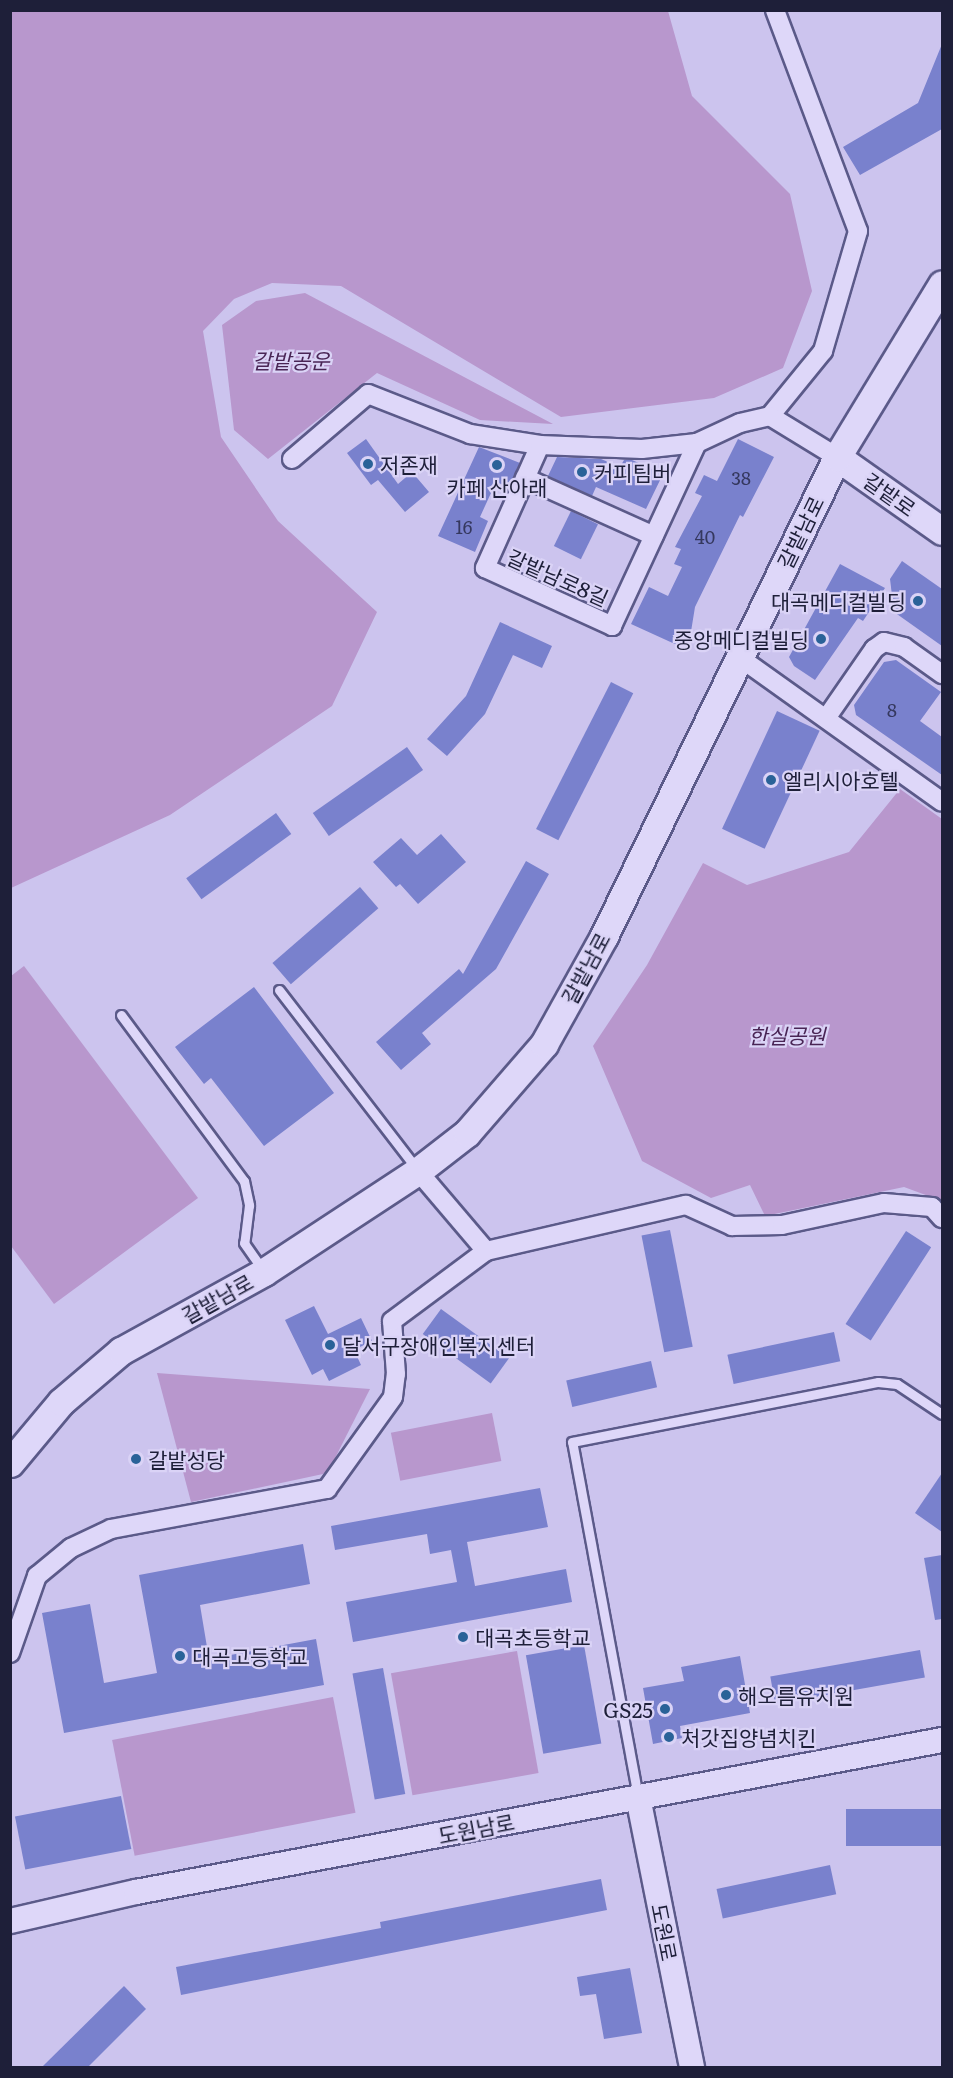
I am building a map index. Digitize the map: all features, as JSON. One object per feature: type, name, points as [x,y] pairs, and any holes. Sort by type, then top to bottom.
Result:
[{"type":"main road","name":"갈밭남로","points":[[10,1463],[61,1402],[122,1351],[264,1272],[418,1171],[467,1133],[544,1044],[604,936],[837,457],[942,284]]},
{"type":"main road","name":"갈밭로","points":[[837,457],[942,531]]},
{"type":"street","points":[[292,459],[368,394],[470,434],[540,445],[642,449],[697,443],[740,423],[770,416],[823,351],[858,231],[775,10]]},
{"type":"street","points":[[770,416],[837,457]]},
{"type":"street","name":"갈밭남로8길","points":[[540,445],[485,568],[612,626],[697,443]]},
{"type":"street","points":[[525,478],[654,536]]},
{"type":"street","points":[[827,717],[874,649],[884,642],[904,647],[942,674]]},
{"type":"street","points":[[739,657],[827,717],[942,802]]},
{"type":"street","points":[[418,1171],[486,1251]]},
{"type":"street","points":[[10,1653],[38,1576],[71,1548],[111,1529],[327,1489],[393,1397],[396,1374],[392,1321],[486,1251],[686,1205],[732,1226],[782,1225],[884,1203],[932,1208],[942,1218]]},
{"type":"street","name":"도원남로","points":[[10,1921],[136,1892],[942,1740]]},
{"type":"street","name":"도원로","points":[[638,1797],[692,2067]]},
{"type":"lane","points":[[279,990],[418,1171]]},
{"type":"lane","points":[[121,1015],[244,1181],[249,1205],[244,1243],[264,1272]]},
{"type":"lane","points":[[638,1797],[572,1442],[878,1382],[897,1384],[942,1414]]},
{"type":"green space","points":[[10,11],[668,11],[692,96],[790,194],[812,291],[783,368],[714,398],[561,417],[341,286],[272,283],[234,299],[203,331],[221,437],[278,521],[377,612],[332,706],[170,815],[11,888]]},
{"type":"green space","name":"갈밭공운","points":[[305,293],[553,424],[480,420],[377,373],[268,459],[234,430],[222,325],[256,301]]},
{"type":"green space","name":"한실공원","points":[[900,789],[942,819],[942,1201],[904,1187],[765,1216],[750,1185],[711,1198],[642,1161],[593,1046],[647,965],[703,863],[747,885],[849,852]]},
{"type":"green space","points":[[24,966],[198,1198],[54,1304],[11,1246],[11,976]]},
{"type":"green space","points":[[157,1373],[370,1389],[330,1468],[323,1474],[191,1502]]},
{"type":"green space","points":[[492,1413],[501,1461],[400,1481],[391,1433]]},
{"type":"green space","points":[[517,1651],[539,1773],[412,1795],[391,1673]]},
{"type":"green space","points":[[333,1697],[356,1813],[135,1856],[112,1740]]},
{"type":"building","points":[[942,44],[942,129],[860,175],[843,147],[918,103]]},
{"type":"building","points":[[366,439],[398,484],[412,472],[429,492],[405,512],[378,480],[371,485],[347,453]]},
{"type":"building","points":[[738,439],[774,457],[743,517],[740,515],[695,607],[688,650],[631,624],[649,587],[668,596],[682,567],[674,564],[681,549],[675,547],[702,496],[695,493],[704,475],[717,481]]},
{"type":"building","points":[[479,447],[520,463],[509,487],[496,482],[480,517],[488,521],[475,552],[438,536]]},
{"type":"building","points":[[557,457],[601,459],[620,467],[624,460],[632,460],[663,474],[646,509],[596,487],[592,496],[548,476]]},
{"type":"building","points":[[571,511],[598,524],[581,559],[554,546]]},
{"type":"building","name":"대곡메디컬빌딩","points":[[902,561],[942,589],[942,646],[894,612],[890,579]]},
{"type":"building","name":"중앙메디컬빌딩","points":[[840,564],[885,588],[863,621],[858,618],[815,680],[794,666],[789,657]]},
{"type":"building","points":[[500,622],[552,646],[542,668],[513,655],[485,714],[447,756],[427,739],[466,696]]},
{"type":"building","points":[[896,660],[941,692],[920,721],[942,737],[942,775],[856,715],[854,705],[884,662]]},
{"type":"building","points":[[611,682],[633,693],[558,840],[536,829]]},
{"type":"building","name":"엘리시아호텔","points":[[777,711],[820,731],[765,849],[722,829]]},
{"type":"building","points":[[407,747],[423,770],[329,836],[313,813]]},
{"type":"building","points":[[276,813],[291,834],[201,899],[186,878]]},
{"type":"building","points":[[441,834],[466,862],[418,904],[400,884],[396,887],[373,862],[401,838],[417,855]]},
{"type":"building","points":[[526,861],[549,874],[496,969],[422,1033],[431,1044],[401,1070],[376,1042],[459,969],[463,974]]},
{"type":"building","points":[[360,887],[378,908],[291,984],[272,963]]},
{"type":"building","points":[[254,987],[334,1093],[264,1146],[211,1078],[204,1084],[175,1047]]},
{"type":"building","points":[[670,1230],[693,1347],[664,1352],[642,1236]]},
{"type":"building","points":[[906,1231],[931,1247],[871,1340],[846,1324]]},
{"type":"building","name":"달서구장애인복지센터","points":[[314,1306],[328,1334],[361,1318],[372,1341],[354,1350],[361,1365],[329,1381],[323,1369],[312,1375],[285,1320]]},
{"type":"building","points":[[441,1309],[509,1358],[491,1383],[423,1334]]},
{"type":"building","points":[[834,1332],[840,1361],[734,1384],[727,1355]]},
{"type":"building","points":[[651,1361],[657,1387],[572,1407],[566,1381]]},
{"type":"building","points":[[942,1473],[942,1532],[915,1513]]},
{"type":"building","points":[[540,1488],[548,1527],[467,1542],[475,1586],[566,1569],[572,1602],[353,1642],[346,1602],[457,1582],[451,1550],[430,1554],[427,1534],[335,1550],[331,1526]]},
{"type":"building","points":[[303,1544],[310,1584],[200,1605],[209,1659],[316,1639],[324,1685],[64,1733],[42,1613],[90,1604],[104,1683],[157,1673],[139,1575]]},
{"type":"building","points":[[942,1555],[942,1619],[935,1620],[924,1558]]},
{"type":"building","points":[[584,1645],[601,1743],[543,1754],[526,1655]]},
{"type":"building","points":[[920,1650],[925,1678],[775,1704],[770,1676]]},
{"type":"building","points":[[740,1656],[750,1713],[680,1726],[682,1738],[653,1744],[643,1688],[684,1681],[681,1667]]},
{"type":"building","points":[[383,1668],[405,1794],[375,1799],[352,1673]]},
{"type":"building","points":[[121,1796],[131,1849],[25,1870],[15,1817]]},
{"type":"building","points":[[846,1809],[942,1809],[942,1846],[846,1846]]},
{"type":"building","points":[[830,1865],[836,1894],[723,1918],[717,1889]]},
{"type":"building","points":[[601,1879],[607,1910],[181,1995],[176,1967],[381,1928],[380,1922]]},
{"type":"building","points":[[630,1968],[642,2033],[604,2039],[596,1994],[580,1996],[577,1977]]},
{"type":"building","points":[[124,1986],[146,2009],[88,2067],[42,2067]]},
{"type":"place","name":"저존재","points":[[368,464]]},
{"type":"place","name":"카페 산아래","points":[[497,465]]},
{"type":"place","name":"커피팀버","points":[[582,472]]},
{"type":"place","name":"대곡메디컬빌딩","points":[[918,601]]},
{"type":"place","name":"중앙메디컬빌딩","points":[[821,639]]},
{"type":"place","name":"엘리시아호텔","points":[[771,780]]},
{"type":"place","name":"달서구장애인복지센터","points":[[330,1345]]},
{"type":"place","name":"갈밭성당","points":[[136,1459]]},
{"type":"place","name":"대곡초등학교","points":[[463,1637]]},
{"type":"place","name":"대곡고등학교","points":[[180,1656]]},
{"type":"place","name":"해오름유치원","points":[[726,1695]]},
{"type":"place","name":"GS25","points":[[665,1709]]},
{"type":"place","name":"처갓집양념치킨","points":[[669,1737]]}]
